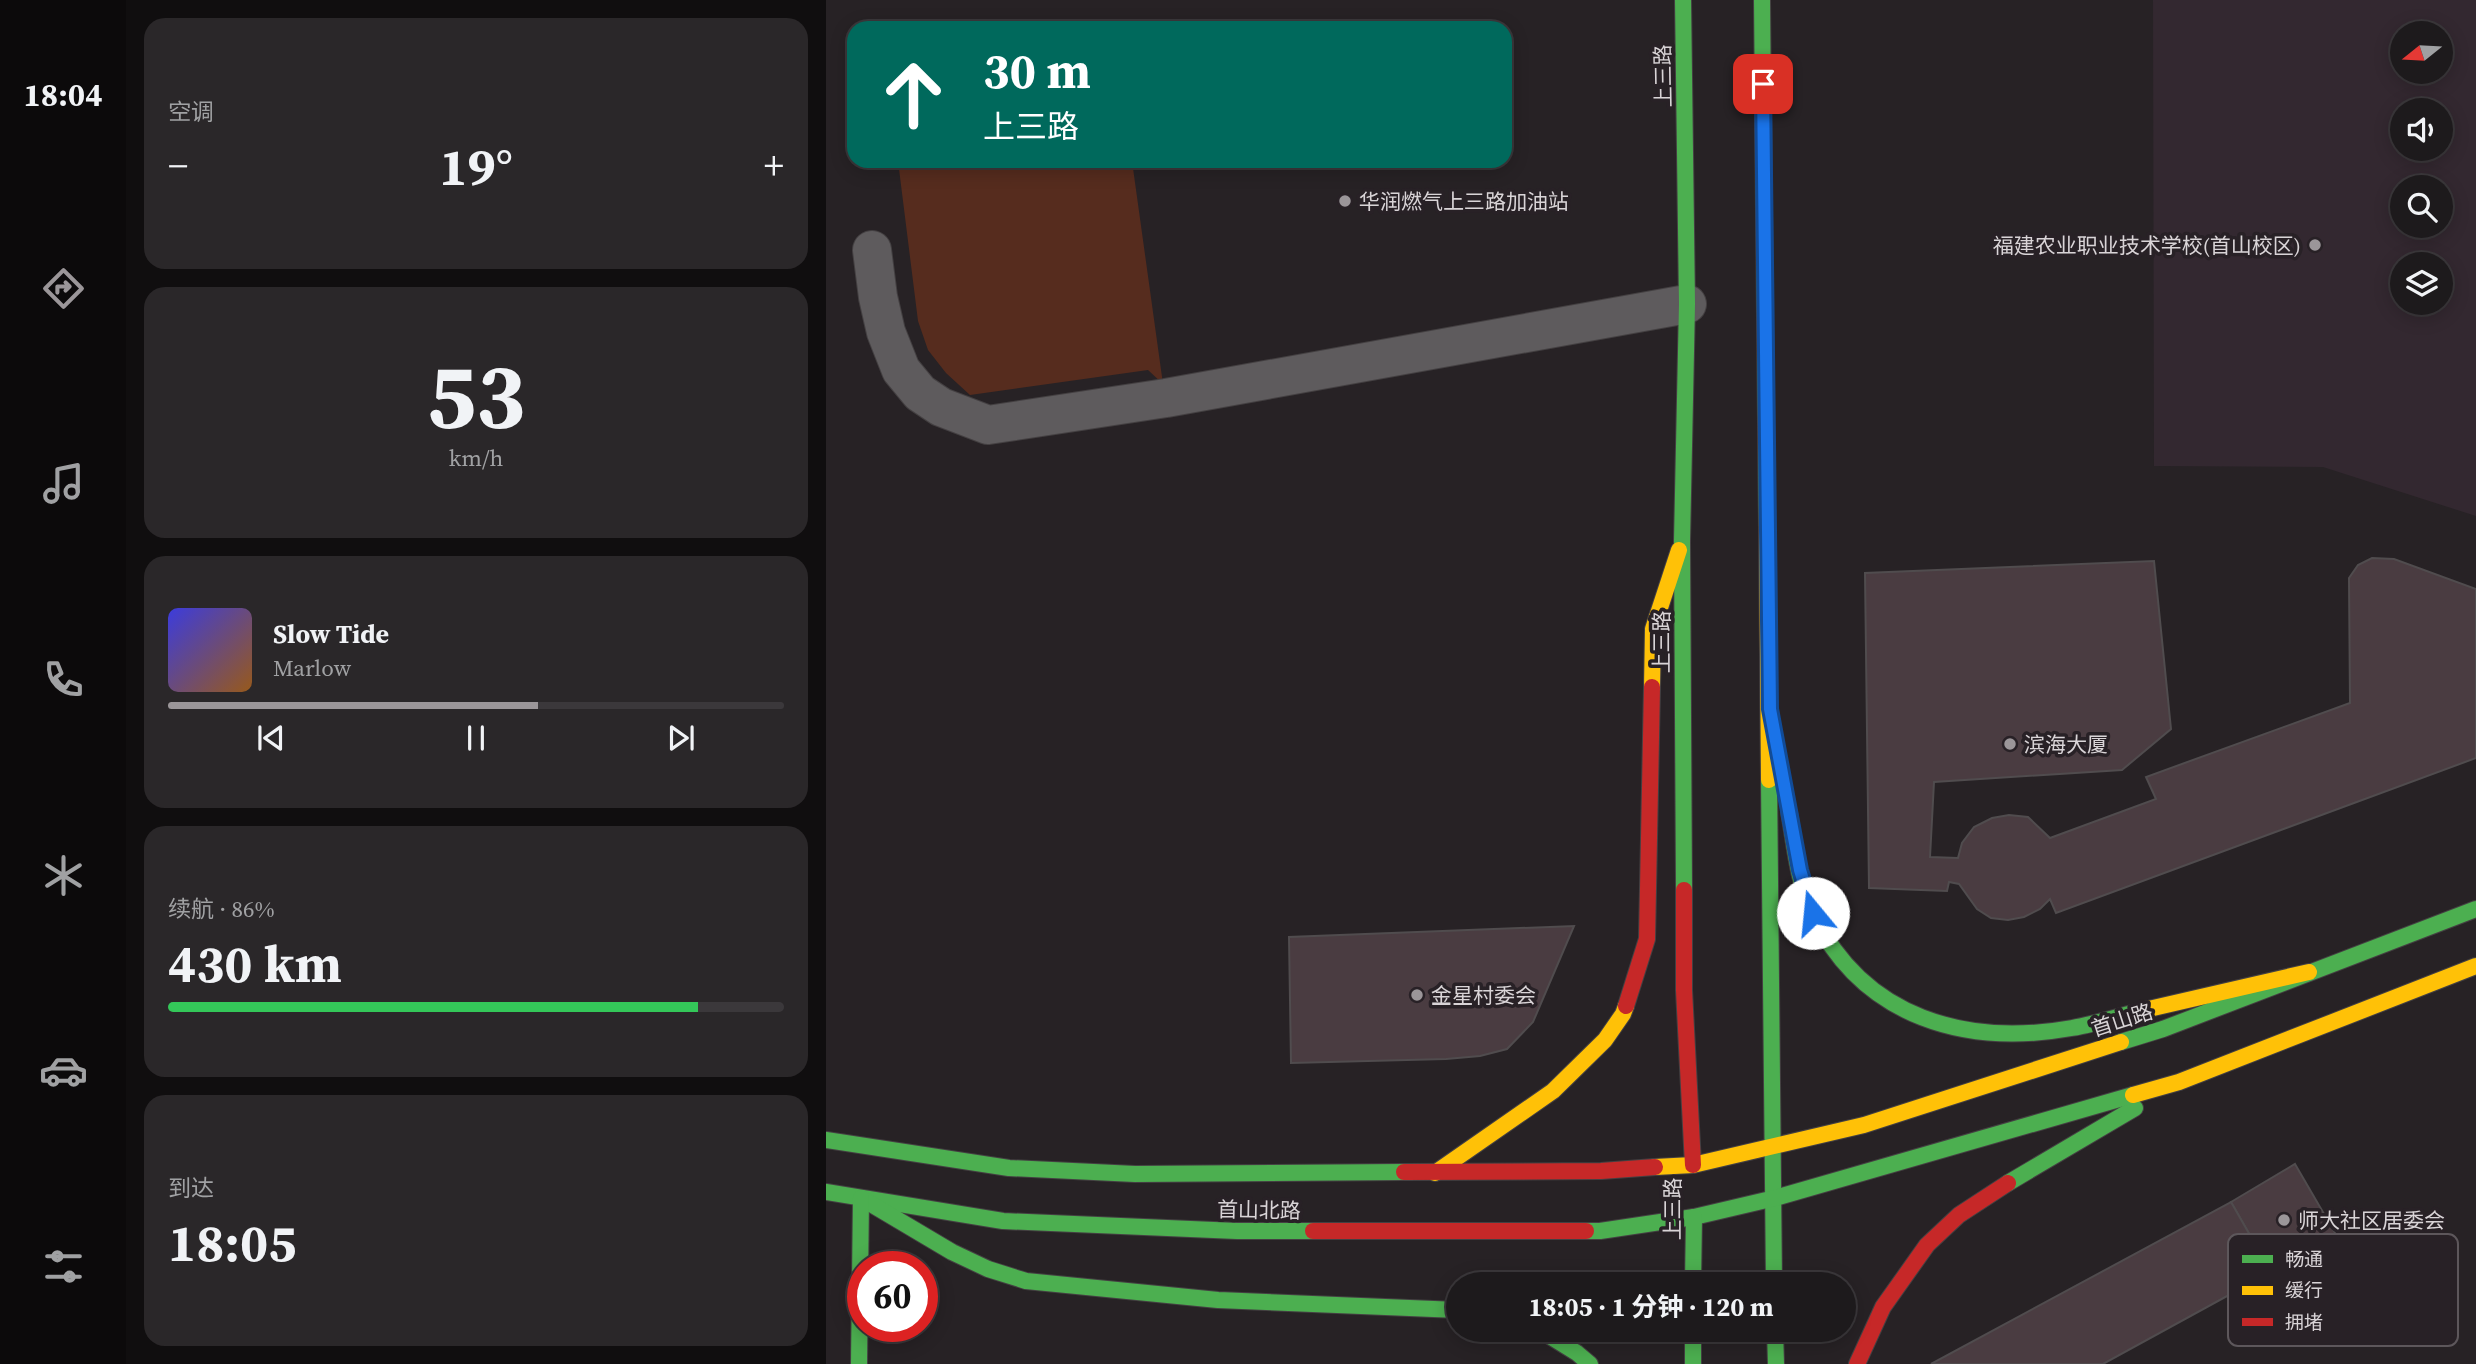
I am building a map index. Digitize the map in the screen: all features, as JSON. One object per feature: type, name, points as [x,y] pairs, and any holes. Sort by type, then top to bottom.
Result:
[{"type":"main road","name":"上三路","points":[[1683,0],[1687,304],[1682,541],[1684,990],[1693,1172]]},
{"type":"main road","points":[[1762,0],[1774,1272]]},
{"type":"main road","points":[[1435,1172],[1553,1091],[1605,1040],[1623,1014],[1647,939],[1653,629],[1682,541]]},
{"type":"main road","points":[[1770,709],[1800,870],[1813,913],[1844,966],[1875,994],[1922,1020],[1977,1033],[2017,1035],[2063,1030],[2159,1005],[2309,972]]},
{"type":"main road","name":"首山路","points":[[1693,1172],[1864,1125],[2163,1028],[2476,909]]},
{"type":"main road","points":[[1775,1198],[2179,1082],[2476,966]]},
{"type":"main road","points":[[1857,1364],[1883,1307],[1927,1245],[1959,1215],[2179,1082]]},
{"type":"main road","name":"首山北路","points":[[826,1140],[1022,1168],[1135,1174],[1693,1172]]},
{"type":"main road","name":"首山北路","points":[[826,1192],[1003,1221],[1237,1231],[1600,1231],[1694,1211],[1775,1198]]},
{"type":"main road","points":[[859,1364],[861,1198],[953,1252],[988,1269],[1026,1281],[1230,1300],[1446,1309]]},
{"type":"main road","name":"上三路","points":[[1693,1272],[1694,1211]]},
{"type":"main road","points":[[1559,1342],[1590,1364]]},
{"type":"main road","points":[[1693,1342],[1693,1364]]},
{"type":"main road","points":[[1775,1342],[1776,1364]]},
{"type":"street","points":[[872,250],[878,298],[886,332],[901,370],[920,393],[941,407],[988,425],[1166,398],[1687,304]]},
{"type":"shaded area","name":"福建农业职业技术学校(首山校区)","points":[[2153,0],[2476,0],[2476,516],[2323,467],[2154,466]]},
{"type":"shaded area","points":[[899,168],[1133,168],[1163,384],[1148,370],[970,395],[946,373],[928,350],[918,321]]},
{"type":"building","name":"滨海大厦","points":[[2372,558],[2394,559],[2476,589],[2476,758],[2056,913],[2050,899],[2040,909],[2024,917],[2008,920],[1991,918],[1977,909],[1959,884],[1949,882],[1947,891],[1869,888],[1865,573],[2154,561],[2171,729],[2122,770],[1934,782],[1930,857],[1958,858],[1962,843],[1974,827],[1992,818],[2009,815],[2028,817],[2050,838],[2156,799],[2146,777],[2350,703],[2349,578],[2358,565]]},
{"type":"building","name":"金星村委会","points":[[1574,926],[1533,1022],[1507,1049],[1480,1056],[1446,1059],[1291,1063],[1289,937]]},
{"type":"building","name":"师大社区居委会","points":[[2295,1164],[2336,1234],[2249,1234],[2231,1202]]},
{"type":"building","points":[[2231,1202],[2249,1234],[2228,1234],[2228,1296],[2103,1364],[1931,1364]]},
{"type":"traffic: fast","points":[[1683,0],[1687,304],[1682,541],[1684,890]]},
{"type":"traffic: fast","points":[[1762,0],[1767,529]]},
{"type":"traffic: fast","points":[[1769,780],[1774,1272]]},
{"type":"traffic: fast","points":[[1789,812],[1801,878],[1814,916],[1835,951],[1860,979],[1890,1001],[1922,1017],[1957,1028],[1994,1033],[2033,1033],[2072,1028],[2140,1011]]},
{"type":"traffic: fast","points":[[2121,1042],[2163,1029],[2476,909]]},
{"type":"traffic: fast","points":[[1586,1231],[1694,1217],[1775,1198],[2133,1095]]},
{"type":"traffic: fast","points":[[2008,1183],[2135,1108]]},
{"type":"traffic: fast","points":[[826,1140],[1009,1168],[1135,1174],[1404,1172]]},
{"type":"traffic: fast","points":[[826,1192],[1003,1221],[1237,1231],[1313,1231]]},
{"type":"traffic: fast","points":[[859,1364],[861,1198]]},
{"type":"traffic: fast","points":[[861,1198],[952,1252],[988,1269],[1026,1281],[1218,1300],[1446,1310]]},
{"type":"traffic: fast","points":[[1693,1272],[1694,1217]]},
{"type":"traffic: fast","points":[[1559,1342],[1590,1364]]},
{"type":"traffic: fast","points":[[1693,1342],[1693,1364]]},
{"type":"traffic: fast","points":[[1775,1342],[1776,1364]]},
{"type":"traffic: slow","points":[[1767,529],[1769,780]]},
{"type":"traffic: slow","points":[[1652,687],[1653,629],[1679,550]]},
{"type":"traffic: slow","points":[[2133,1095],[2179,1082],[2476,966]]},
{"type":"traffic: slow","points":[[2140,1011],[2309,972]]},
{"type":"traffic: slow","points":[[1435,1173],[1553,1091],[1605,1040],[1626,1006]]},
{"type":"traffic: slow","points":[[1655,1167],[1693,1165],[1864,1125],[2121,1042]]},
{"type":"traffic: jam","points":[[1626,1006],[1647,939],[1652,687]]},
{"type":"traffic: jam","points":[[1684,890],[1684,990],[1693,1165]]},
{"type":"traffic: jam","points":[[1404,1172],[1601,1171],[1655,1167]]},
{"type":"traffic: jam","points":[[1857,1364],[1883,1307],[1927,1245],[1959,1215],[2008,1183]]},
{"type":"traffic: jam","points":[[1313,1231],[1586,1231]]},
{"type":"place","name":"华润燃气上三路加油站","points":[[1345,201]]},
{"type":"place","name":"福建农业职业技术学校(首山校区)","points":[[2315,245]]},
{"type":"place","name":"滨海大厦","points":[[2010,744]]},
{"type":"place","name":"金星村委会","points":[[1417,995]]},
{"type":"place","name":"师大社区居委会","points":[[2284,1220]]},
{"type":"route","points":[[1763,84],[1770,709],[1800,870],[1813,913]]}]
